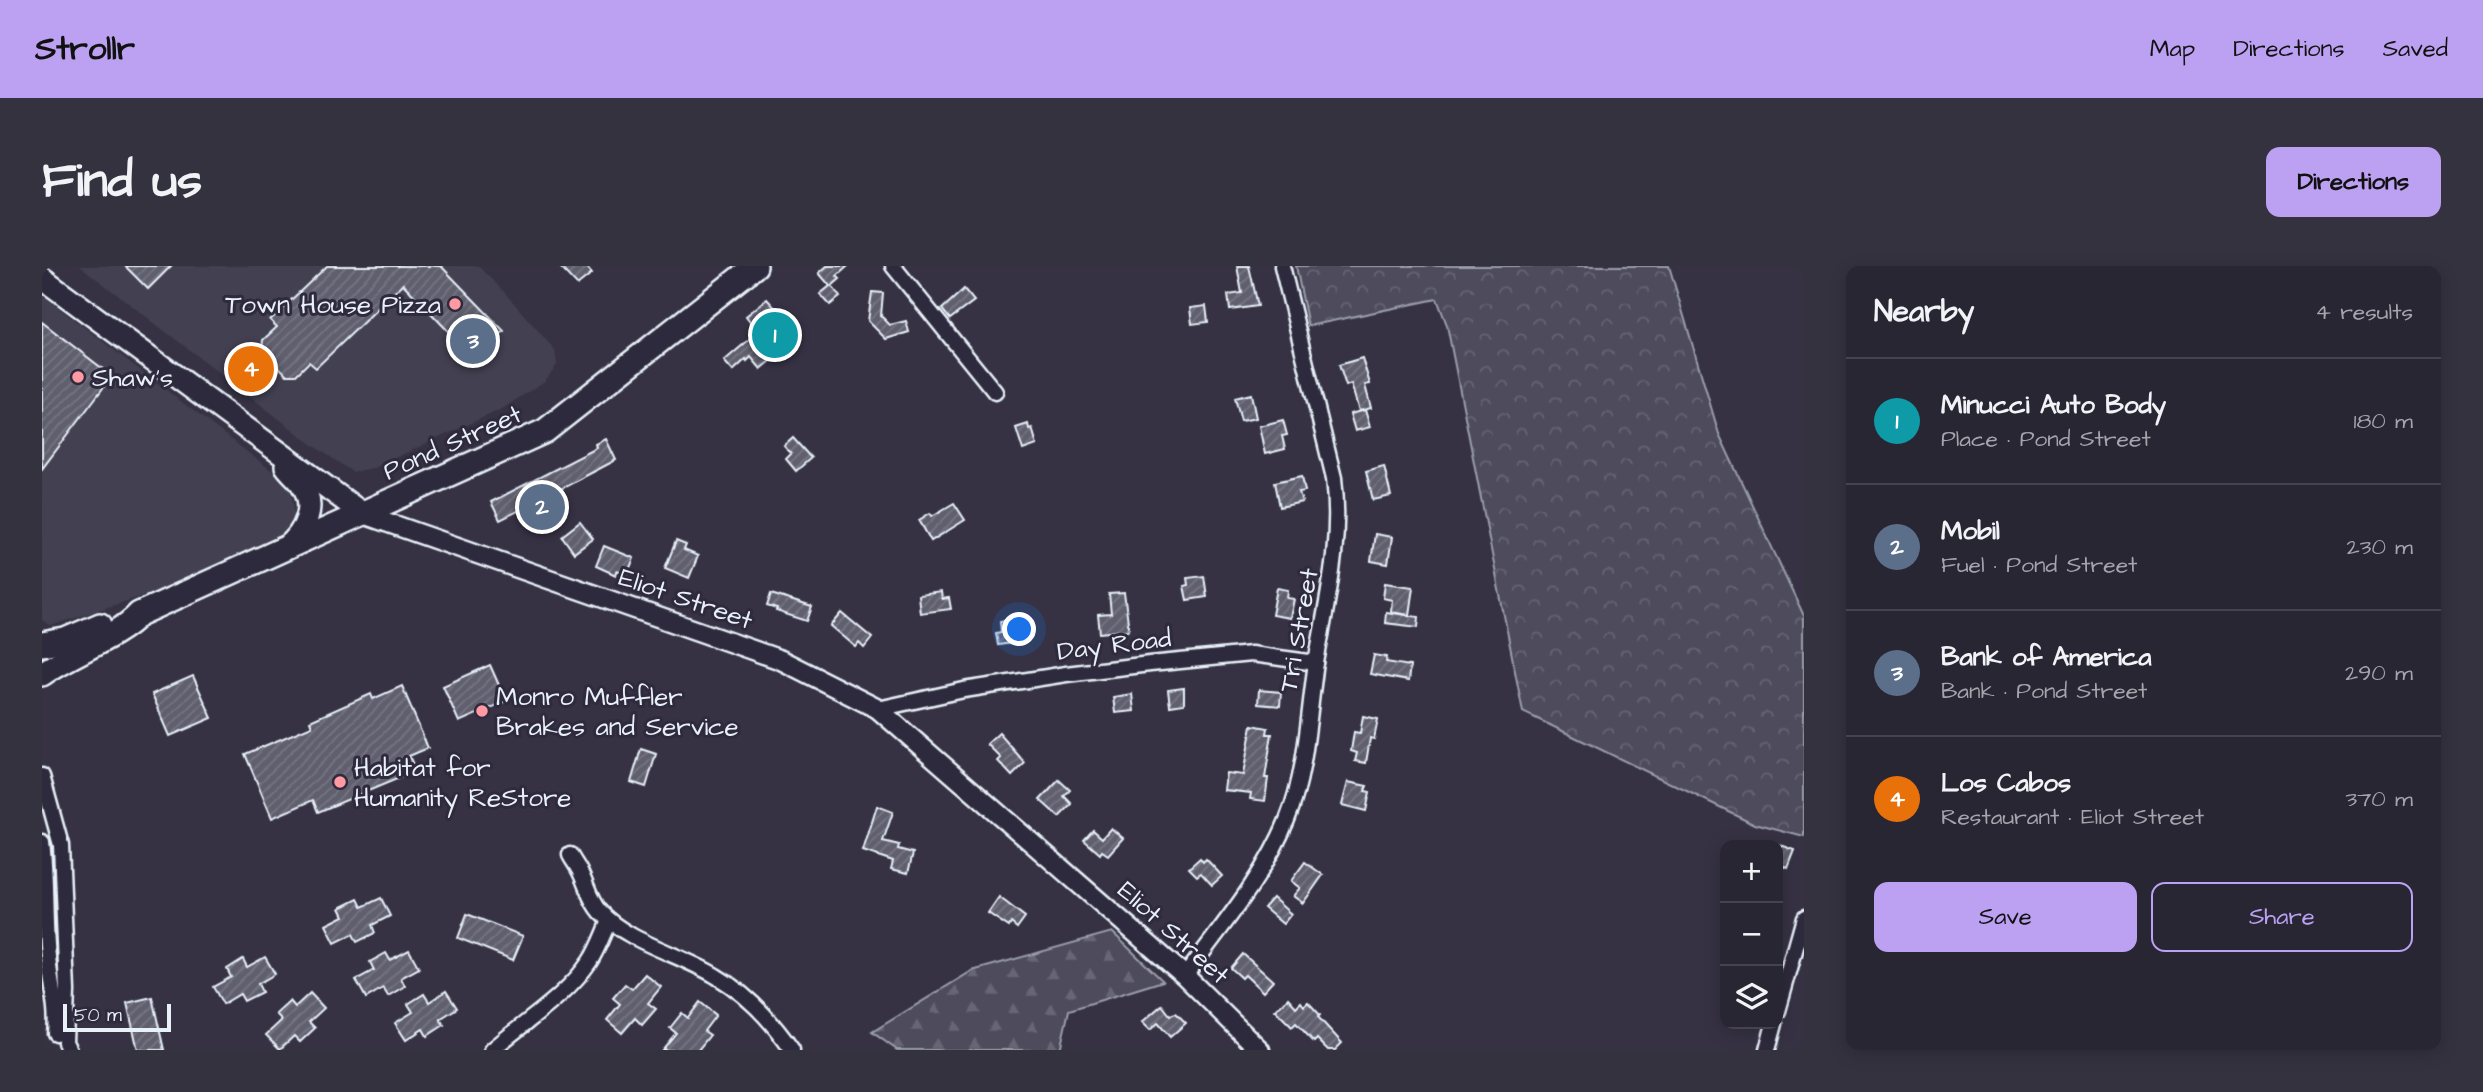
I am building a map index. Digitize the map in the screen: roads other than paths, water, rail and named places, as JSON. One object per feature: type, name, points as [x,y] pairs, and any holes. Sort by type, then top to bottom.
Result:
[{"type":"main road","name":"Pond Street","points":[[42,674],[69,656],[131,623],[139,614],[545,431],[755,266]]},
{"type":"main road","name":"Eliot Street","points":[[42,278],[363,514]]},
{"type":"main road","points":[[273,447],[280,460],[301,483],[309,502],[305,525],[300,535],[286,548]]},
{"type":"main road","name":"Pond Street","points":[[42,644],[65,640],[129,613],[139,614]]},
{"type":"street","points":[[892,266],[995,392]]},
{"type":"street","name":"Tri Street","points":[[1185,976],[1253,882],[1287,821],[1302,766],[1316,663],[1336,554],[1337,500],[1325,438],[1282,266]]},
{"type":"street","name":"Eliot Street","points":[[363,514],[781,660],[878,709],[1185,976],[1260,1050]]},
{"type":"street","name":"Day Road","points":[[878,709],[964,690],[1150,664],[1251,654],[1316,663]]},
{"type":"street","points":[[42,776],[61,845],[67,991],[58,1041]]},
{"type":"street","points":[[42,842],[46,871],[48,957],[58,1041]]},
{"type":"street","points":[[570,855],[591,899],[609,921],[654,947],[717,976],[766,1016],[792,1050]]},
{"type":"street","points":[[1783,993],[1804,918]]},
{"type":"street","points":[[492,1050],[573,981],[590,961],[609,921]]},
{"type":"street","points":[[1767,1050],[1773,1029]]},
{"type":"place","name":"Town House Pizza","points":[[455,304]]},
{"type":"place","name":"Minucci Auto Body","points":[[775,335]]},
{"type":"place","name":"Bank of America","points":[[473,341]]},
{"type":"place","name":"Los Cabos","points":[[251,369]]},
{"type":"place","name":"Shaw's","points":[[78,377]]},
{"type":"place","name":"Mobil","points":[[542,507]]},
{"type":"place","name":"Monro Muffler Brakes and Service","points":[[482,711]]},
{"type":"place","name":"Habitat for Humanity ReStore","points":[[340,782]]}]
